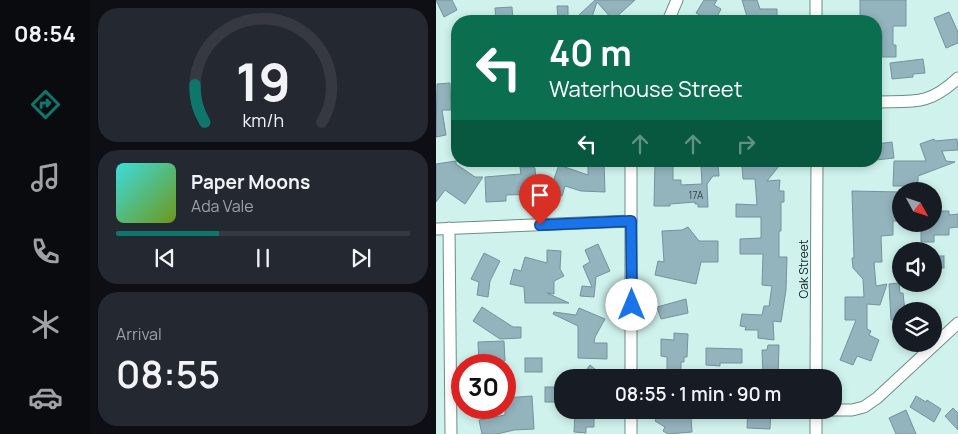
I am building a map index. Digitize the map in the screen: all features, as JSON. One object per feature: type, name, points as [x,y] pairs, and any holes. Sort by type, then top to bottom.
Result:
[{"type":"street","points":[[671,15],[677,0]]},
{"type":"street","points":[[816,0],[816,15]]},
{"type":"street","points":[[882,102],[925,100],[938,95],[958,78]]},
{"type":"street","points":[[631,167],[632,369]]},
{"type":"street","name":"Oak Street","points":[[816,369],[817,167]]},
{"type":"street","points":[[436,229],[631,221]]},
{"type":"street","points":[[450,228],[451,434]]},
{"type":"street","points":[[842,410],[864,407],[878,398],[958,323]]},
{"type":"street","points":[[631,419],[631,434]]},
{"type":"street","points":[[816,419],[816,434]]},
{"type":"building","points":[[436,0],[452,0],[457,10],[444,17]]},
{"type":"building","points":[[595,0],[635,0],[618,15],[609,15],[597,2],[593,15],[579,15]]},
{"type":"building","points":[[704,0],[717,0],[714,5],[721,9],[718,15],[700,15],[696,13]]},
{"type":"building","points":[[742,0],[757,0],[760,9],[777,9],[777,15],[746,15]]},
{"type":"building","points":[[860,0],[906,0],[906,26],[893,26],[893,45],[896,45],[896,57],[882,57],[882,15],[860,15]]},
{"type":"building","points":[[557,6],[568,6],[568,15],[558,15]]},
{"type":"building","points":[[512,7],[513,15],[496,15],[495,8]]},
{"type":"building","points":[[949,12],[958,32],[958,43],[946,48],[934,18]]},
{"type":"building","points":[[923,59],[925,73],[913,74],[913,77],[892,79],[890,63]]},
{"type":"building","points":[[450,83],[451,110],[442,110],[446,135],[436,137],[437,84]]},
{"type":"building","points":[[934,139],[935,141],[957,139],[958,150],[942,151],[946,161],[955,162],[918,176],[918,182],[893,182],[894,161],[926,161],[920,144]]},
{"type":"building","points":[[892,142],[894,158],[882,159],[882,143]]},
{"type":"building","points":[[451,162],[451,167],[460,167],[475,177],[483,177],[465,204],[445,190],[436,202],[436,164]]},
{"type":"building","points":[[520,167],[535,168],[536,182],[553,182],[558,167],[565,167],[588,175],[588,167],[604,167],[605,192],[581,191],[565,186],[562,196],[540,188],[540,194],[506,195],[506,201],[486,202],[485,177],[521,174]]},
{"type":"building","points":[[655,167],[673,167],[673,180],[681,180],[681,185],[702,184],[701,167],[718,167],[719,176],[713,176],[707,184],[708,207],[698,207],[698,204],[695,204],[695,202],[670,204],[670,206],[654,206]]},
{"type":"building","points":[[742,167],[778,167],[767,181],[780,180],[779,191],[784,191],[784,202],[781,202],[779,257],[787,257],[786,290],[781,322],[773,321],[774,340],[758,338],[758,330],[745,330],[746,327],[740,326],[742,314],[762,315],[764,306],[769,306],[772,286],[762,285],[763,254],[740,254],[740,239],[761,238],[761,217],[736,217],[736,204],[757,205],[755,179],[743,179]]},
{"type":"building","points":[[852,191],[892,192],[893,235],[881,236],[882,262],[874,262],[876,286],[887,284],[880,305],[867,304],[867,329],[871,331],[869,335],[879,340],[871,361],[857,356],[853,365],[840,360],[856,320],[845,320],[845,297],[864,297],[863,279],[853,268],[852,258],[854,258]]},
{"type":"building","points":[[942,211],[949,211],[949,215],[958,214],[958,227],[949,228],[949,235],[934,235],[934,242],[921,242],[921,232],[942,232]]},
{"type":"building","points":[[688,227],[699,241],[718,241],[718,262],[701,262],[696,284],[655,275],[658,261],[664,262],[662,231],[682,230]]},
{"type":"building","points":[[598,244],[610,271],[596,277],[594,297],[580,296],[582,286],[592,287],[583,266],[590,262],[585,250]]},
{"type":"building","points":[[547,250],[561,251],[560,269],[564,276],[554,281],[554,294],[547,293],[569,303],[525,303],[524,287],[510,284],[514,269],[521,271],[525,257],[547,263]]},
{"type":"building","points":[[484,253],[500,261],[490,281],[488,297],[477,295],[479,282],[471,279]]},
{"type":"building","points":[[942,256],[944,256],[944,268],[942,268]]},
{"type":"building","points":[[889,284],[892,284],[892,292],[903,293],[904,302],[892,302],[892,320],[891,320]]},
{"type":"building","points":[[686,299],[688,313],[661,319],[657,307]]},
{"type":"building","points":[[482,307],[513,327],[521,327],[521,338],[500,339],[473,321]]},
{"type":"building","points":[[579,308],[605,319],[595,337],[594,343],[607,343],[607,359],[578,358],[578,326],[553,314],[554,312],[576,315]]},
{"type":"building","points":[[674,333],[688,334],[687,357],[684,357],[684,362],[681,362],[681,369],[667,369],[667,357],[661,356],[661,339],[674,340]]},
{"type":"building","points":[[504,341],[505,354],[479,354],[478,342]]},
{"type":"building","points":[[768,345],[779,345],[778,369],[763,369],[762,350],[767,350]]},
{"type":"building","points":[[706,348],[742,349],[742,363],[720,363],[720,366],[706,365]]},
{"type":"building","points":[[525,358],[542,358],[542,372],[525,372]]},
{"type":"building","points":[[590,365],[595,369],[587,369]]},
{"type":"building","points":[[545,387],[554,387],[554,402],[545,402]]},
{"type":"building","points":[[532,396],[534,429],[482,434],[479,420],[516,419],[516,397]]},
{"type":"building","points":[[916,396],[926,402],[927,400],[941,409],[934,422],[910,407]]},
{"type":"building","points":[[953,408],[958,413],[958,430],[945,416]]},
{"type":"building","points":[[906,410],[916,434],[896,434],[889,418]]},
{"type":"building","points":[[575,419],[594,419],[594,427],[586,427],[586,433],[574,432]]},
{"type":"building","points":[[656,419],[691,419],[692,432],[668,434],[663,431],[665,427],[655,421]]},
{"type":"building","points":[[748,419],[771,419],[770,429],[747,428]]},
{"type":"route","points":[[540,225],[631,221],[632,305]]}]
